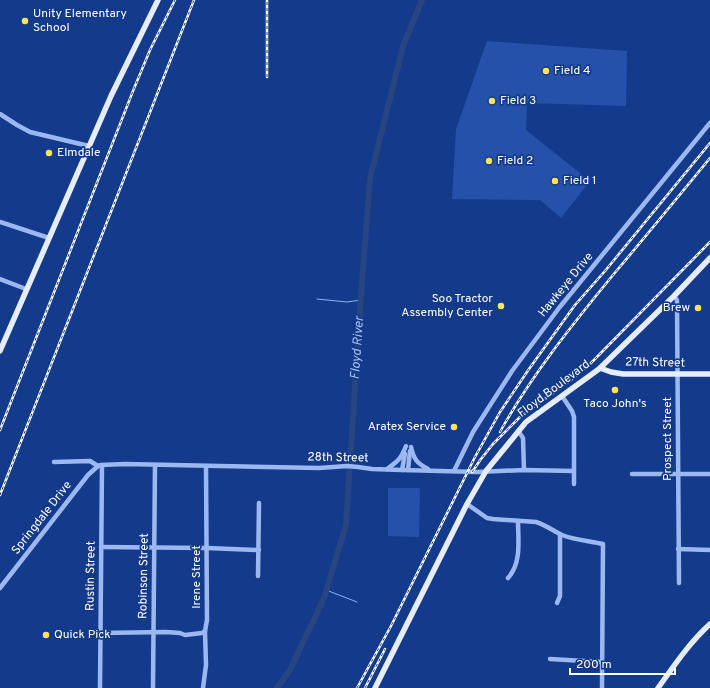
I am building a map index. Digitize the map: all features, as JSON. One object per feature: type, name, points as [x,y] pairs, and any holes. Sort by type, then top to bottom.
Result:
[{"type":"main road","points":[[0,350],[111,96],[158,0]]},
{"type":"main road","name":"Floyd Boulevard","points":[[375,688],[467,504],[486,471],[526,422],[600,368],[674,296],[710,258]]},
{"type":"main road","name":"27th Street","points":[[600,368],[623,374],[710,374]]},
{"type":"main road","points":[[658,688],[701,632],[710,624]]},
{"type":"street","points":[[0,114],[16,125],[30,132],[89,146]]},
{"type":"street","name":"Hawkeye Drive","points":[[454,471],[473,432],[512,371],[559,308],[710,123]]},
{"type":"street","points":[[0,222],[49,238]]},
{"type":"street","points":[[0,279],[26,289]]},
{"type":"street","name":"Prospect Street","points":[[674,296],[678,300],[679,583]]},
{"type":"street","points":[[562,396],[572,411],[574,417],[574,484]]},
{"type":"street","points":[[518,431],[523,438],[524,470]]},
{"type":"street","points":[[387,469],[398,461],[406,446],[405,470]]},
{"type":"street","points":[[405,470],[411,447],[416,461],[420,465],[430,470]]},
{"type":"street","name":"28th Street","points":[[54,462],[90,461],[100,466],[155,465],[319,468],[347,466],[372,469],[405,470],[574,471]]},
{"type":"street","name":"Robinson Street","points":[[153,688],[155,465]]},
{"type":"street","name":"Rustin Street","points":[[100,466],[100,688]]},
{"type":"street","name":"Springdale Drive","points":[[0,588],[88,474],[100,466]]},
{"type":"street","name":"Irene Street","points":[[203,688],[206,665],[205,631],[207,620],[206,466]]},
{"type":"street","points":[[632,474],[710,474]]},
{"type":"street","points":[[258,576],[259,503]]},
{"type":"street","points":[[467,504],[487,518],[536,522],[569,537],[603,544],[602,688]]},
{"type":"street","points":[[508,578],[513,573],[518,558],[518,520]]},
{"type":"street","points":[[557,603],[560,596],[560,534]]},
{"type":"street","points":[[101,547],[259,550]]},
{"type":"street","points":[[678,548],[710,550]]},
{"type":"street","points":[[100,633],[166,632],[185,635],[202,633],[205,631]]},
{"type":"street","points":[[550,659],[601,662]]},
{"type":"shaded area","points":[[487,41],[627,51],[626,106],[527,103],[526,130],[590,181],[561,218],[540,200],[452,199],[456,129]]},
{"type":"shaded area","points":[[388,488],[420,488],[419,537],[388,536]]},
{"type":"waterway","name":"Floyd River","points":[[277,688],[290,670],[324,598],[346,525],[370,178],[403,46],[422,0]]},
{"type":"waterway","points":[[317,299],[347,302],[361,300]]},
{"type":"waterway","points":[[326,590],[357,602]]},
{"type":"railway","points":[[0,430],[133,91],[150,50],[175,0]]},
{"type":"railway","points":[[0,495],[194,0]]},
{"type":"railway","points":[[267,0],[267,77]]},
{"type":"railway","points":[[357,688],[391,626],[475,457],[500,412],[575,305],[605,271],[710,143]]},
{"type":"railway","points":[[500,432],[525,391],[567,332],[710,158]]},
{"type":"railway","points":[[472,472],[493,444],[520,417],[571,380],[592,362],[710,242]]},
{"type":"railway","points":[[365,688],[385,649]]},
{"type":"place","name":"Unity Elementary School","points":[[25,21]]},
{"type":"place","name":"Field 4","points":[[546,71]]},
{"type":"place","name":"Field 3","points":[[492,101]]},
{"type":"place","name":"Elmdale","points":[[49,153]]},
{"type":"place","name":"Field 2","points":[[489,161]]},
{"type":"place","name":"Field 1","points":[[555,181]]},
{"type":"place","name":"Soo Tractor Assembly Center","points":[[501,306]]},
{"type":"place","name":"Brew","points":[[698,308]]},
{"type":"place","name":"Taco John's","points":[[615,390]]},
{"type":"place","name":"Aratex Service","points":[[454,427]]},
{"type":"place","name":"Quick Pick","points":[[46,635]]}]
